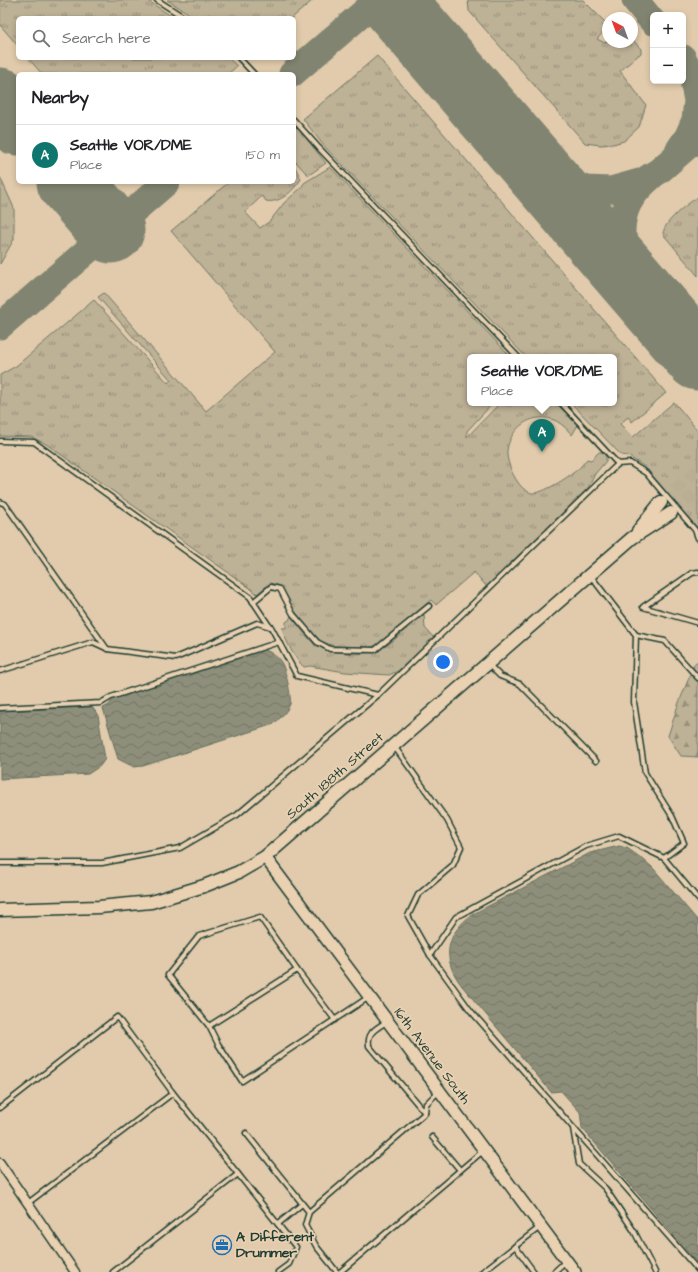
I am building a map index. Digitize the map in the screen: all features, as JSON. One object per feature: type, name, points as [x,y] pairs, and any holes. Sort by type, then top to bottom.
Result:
[{"type":"main road","name":"South 188th Street","points":[[0,910],[99,907],[151,902],[204,886],[239,872],[265,857],[632,538],[661,502]]},
{"type":"main road","name":"South 188th Street","points":[[632,538],[671,514]]},
{"type":"street","name":"16th Avenue South","points":[[265,857],[575,1272]]},
{"type":"street","points":[[0,1163],[75,1272]]},
{"type":"lane","points":[[157,0],[182,16]]},
{"type":"lane","points":[[241,60],[252,72]]},
{"type":"lane","points":[[296,122],[515,354]]},
{"type":"lane","points":[[564,406],[618,464]]},
{"type":"lane","points":[[0,441],[34,442],[250,597],[271,627],[297,676],[378,695]]},
{"type":"lane","points":[[0,863],[102,864],[180,848],[237,815],[378,695],[618,464],[630,463],[646,473],[695,530],[698,538]]},
{"type":"lane","points":[[0,502],[5,504],[107,649]]},
{"type":"lane","points":[[698,572],[692,573],[643,607],[698,623]]},
{"type":"lane","points":[[590,575],[636,635],[634,702],[645,773],[672,816],[684,843],[664,858]]},
{"type":"lane","points":[[253,602],[271,587],[280,589],[293,614],[317,642],[330,649],[375,650],[428,606]]},
{"type":"lane","points":[[0,671],[93,642],[107,649],[176,658],[257,623],[271,627]]},
{"type":"lane","points":[[636,635],[665,641],[698,678]]},
{"type":"lane","points":[[0,708],[101,703],[112,697],[279,642]]},
{"type":"lane","points":[[487,664],[500,676],[520,684],[596,761]]},
{"type":"lane","points":[[393,745],[447,820],[461,847],[453,865],[418,895],[408,916],[430,955],[470,1010],[698,1270]]},
{"type":"lane","points":[[430,955],[456,917],[586,846],[619,836],[664,858],[698,899]]},
{"type":"lane","points":[[335,1020],[297,970],[260,917],[199,936],[168,974],[209,1026],[218,1044],[242,1081],[335,1020],[369,997]]},
{"type":"lane","points":[[209,1026],[297,970]]},
{"type":"lane","points":[[0,1108],[117,1016],[173,1092],[296,1247],[290,1264],[278,1272]]},
{"type":"lane","points":[[387,1021],[370,1034],[368,1039],[369,1046],[425,1113]]},
{"type":"lane","points":[[439,1090],[426,1104],[425,1113],[309,1212],[305,1225],[316,1246],[338,1272],[484,1150]]},
{"type":"lane","points":[[27,1203],[173,1092]]},
{"type":"lane","points":[[573,1128],[579,1164],[604,1188],[634,1231],[655,1272]]},
{"type":"lane","points":[[246,1133],[309,1212]]},
{"type":"lane","points":[[432,1137],[460,1170]]},
{"type":"lane","points":[[113,1272],[238,1174]]},
{"type":"lane","points":[[278,1224],[302,1204]]},
{"type":"lane","points":[[482,1272],[541,1226]]},
{"type":"lane","points":[[515,1246],[534,1272]]},
{"type":"lane","points":[[554,1272],[567,1261]]},
{"type":"green space","points":[[0,0],[147,0],[171,16],[16,16],[16,44],[0,25]]},
{"type":"green space","points":[[167,0],[313,0],[294,16],[193,16]]},
{"type":"green space","points":[[468,0],[583,0],[602,19],[602,34],[597,39],[602,42],[602,48],[638,48],[638,46],[641,49],[641,53],[620,71],[646,105],[639,127],[624,141],[601,145],[585,143],[469,11]]},
{"type":"green space","points":[[377,56],[666,393],[632,422],[628,417],[620,424],[633,437],[674,402],[698,431],[698,529],[645,467],[628,456],[621,455],[574,406],[617,406],[617,354],[523,354],[324,146],[303,119]]},
{"type":"green space","points":[[30,60],[230,60],[237,66],[230,72],[40,72]]},
{"type":"green space","points":[[296,126],[326,163],[309,175],[296,162]]},
{"type":"green space","points":[[330,167],[508,354],[467,354],[467,406],[490,406],[467,431],[467,437],[497,406],[559,406],[578,425],[572,435],[565,427],[553,420],[548,418],[538,418],[532,419],[522,425],[510,439],[507,456],[514,476],[522,487],[532,493],[542,491],[568,477],[587,459],[591,460],[599,452],[603,452],[606,457],[606,461],[595,474],[588,488],[487,587],[474,572],[436,605],[431,600],[378,645],[370,647],[344,647],[331,645],[321,641],[294,610],[281,586],[270,583],[257,594],[46,444],[31,437],[0,436],[0,375],[16,366],[94,300],[168,383],[171,380],[98,297],[104,293],[206,411],[275,352],[171,231],[227,184],[296,184],[296,169],[301,179],[291,192],[281,198],[271,201],[266,201],[262,196],[245,212],[260,228],[270,221],[284,203],[301,188],[304,183]]},
{"type":"green space","points":[[0,177],[14,208],[14,239],[0,264]]},
{"type":"green space","points":[[698,197],[698,276],[663,234],[664,229],[672,218],[688,203]]},
{"type":"green space","points":[[424,615],[425,628],[434,638],[398,671],[389,675],[345,672],[310,666],[304,667],[291,649],[282,628],[286,628],[286,622],[291,616],[314,644],[328,651],[356,654],[375,652],[389,644]]},
{"type":"green space","points":[[695,663],[698,663],[698,757],[681,756],[668,736],[678,705]]},
{"type":"water","points":[[263,649],[277,657],[283,665],[290,695],[289,707],[274,724],[143,766],[134,767],[118,759],[103,708],[109,705],[113,699]]},
{"type":"water","points":[[92,707],[98,715],[105,759],[100,766],[88,774],[0,779],[0,711]]},
{"type":"water","points":[[619,846],[627,848],[653,868],[698,921],[698,1264],[582,1128],[580,1112],[561,1091],[551,1092],[462,986],[455,976],[449,957],[449,947],[452,938],[464,922],[473,914],[590,853]]},
{"type":"taxiway","points":[[294,72],[378,0]]},
{"type":"taxiway","points":[[409,0],[417,29]]},
{"type":"taxiway","points":[[635,0],[650,18]]},
{"type":"taxiway","points":[[678,151],[688,136],[695,120],[697,100],[692,75],[686,64]]},
{"type":"taxiway","points":[[534,166],[564,181],[586,189],[611,190],[643,181],[659,171],[698,137]]},
{"type":"taxiway","points":[[632,280],[623,254],[623,218],[625,210],[633,196],[651,177]]},
{"type":"taxiway","points":[[0,326],[165,184]]},
{"type":"runway","points":[[391,0],[698,357]]},
{"type":"runway","points":[[0,101],[16,120]]},
{"type":"runway","points":[[72,184],[111,230]]},
{"type":"tunnel","points":[[661,502],[698,470]]},
{"type":"tunnel","points":[[671,513],[698,491]]},
{"type":"place","name":"Seattle VOR/DME","points":[[542,452]]},
{"type":"place","name":"A Different Drummer","points":[[222,1245]]}]
